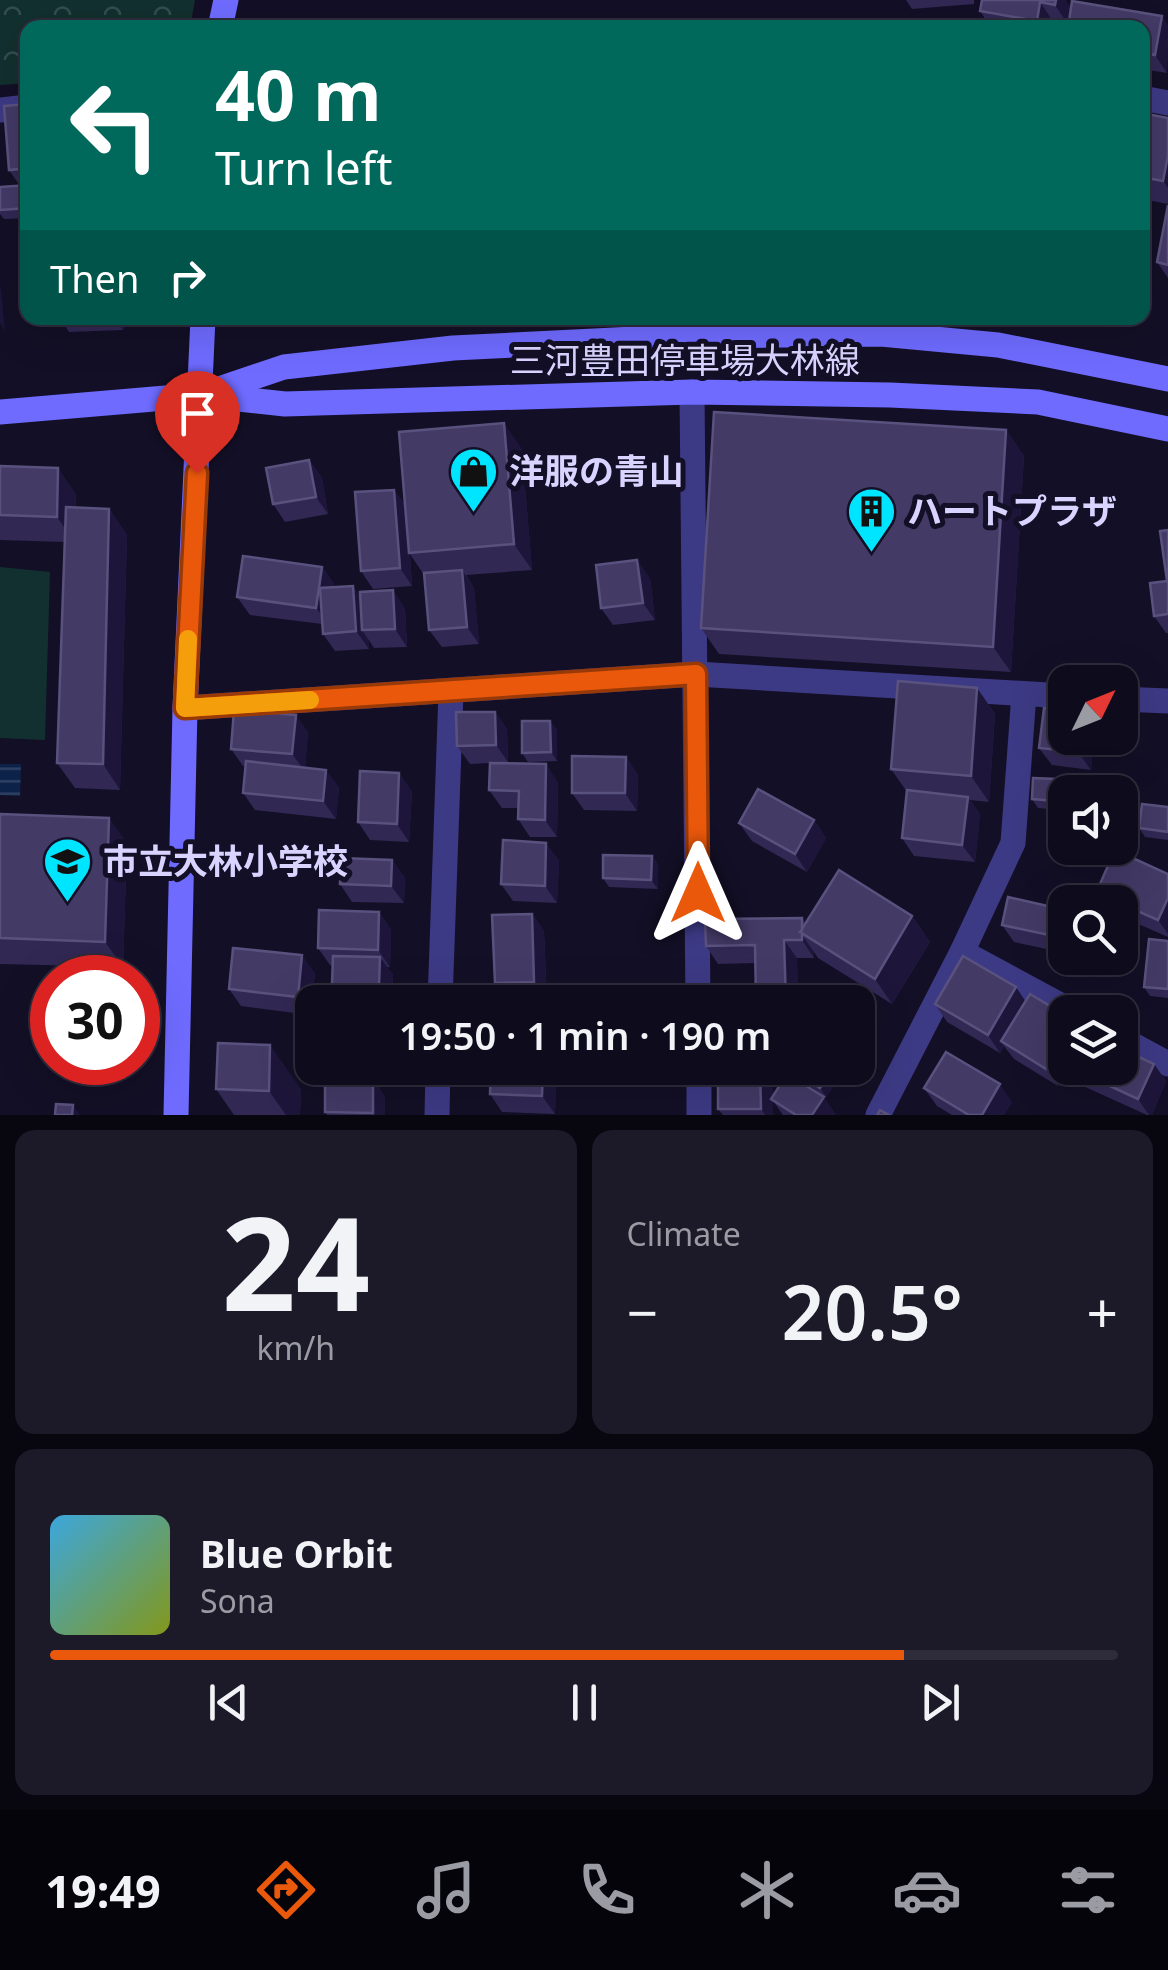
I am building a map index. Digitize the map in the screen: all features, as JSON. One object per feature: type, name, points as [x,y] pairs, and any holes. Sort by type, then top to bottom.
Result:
[{"type":"main road","points":[[176,1115],[185,708],[203,325]]},
{"type":"main road","name":"三河豊田停車場大林線","points":[[201,395],[284,367],[453,348],[881,326],[1168,379]]},
{"type":"main road","name":"三河豊田停車場大林線","points":[[0,412],[201,395],[285,404],[692,392],[890,394],[1038,402],[1168,429]]},
{"type":"street","points":[[692,392],[698,985]]},
{"type":"street","points":[[185,708],[696,674],[1048,695]]},
{"type":"street","points":[[441,985],[451,692]]},
{"type":"street","points":[[878,1115],[1013,843],[1024,694]]},
{"type":"street","points":[[1138,700],[1168,702]]},
{"type":"street","points":[[962,952],[1048,998]]},
{"type":"street","points":[[1138,1048],[1168,1064]]},
{"type":"street","points":[[436,1115],[437,1085]]},
{"type":"street","points":[[698,1085],[699,1115]]},
{"type":"green space","points":[[0,0],[195,0],[191,20],[20,20],[20,84],[0,85]]},
{"type":"green space","points":[[0,567],[50,572],[45,740],[0,738]]},
{"type":"water","points":[[0,764],[21,764],[20,796],[0,795]]},
{"type":"building","points":[[982,0],[1056,0],[1055,5],[1040,2],[1037,20],[980,11]]},
{"type":"building","points":[[1072,1],[1162,16],[1155,55],[1150,54],[1150,20],[1069,20]]},
{"type":"building","points":[[20,105],[20,169],[9,170],[4,106]]},
{"type":"building","points":[[1150,115],[1168,118],[1168,156],[1163,181],[1150,179]]},
{"type":"building","points":[[20,186],[20,209],[0,210],[0,187]]},
{"type":"building","points":[[1168,205],[1168,265],[1157,262]]},
{"type":"building","name":"ハートプラザ","points":[[714,412],[1006,430],[993,647],[701,628]]},
{"type":"building","name":"洋服の青山","points":[[504,423],[514,544],[409,553],[399,432]]},
{"type":"building","points":[[309,460],[316,497],[273,504],[266,468]]},
{"type":"building","points":[[0,466],[58,468],[57,517],[0,515]]},
{"type":"building","points":[[394,490],[400,568],[361,571],[355,492]]},
{"type":"building","points":[[66,507],[109,509],[103,764],[57,763]]},
{"type":"building","points":[[1168,530],[1168,614],[1154,616],[1150,583],[1167,581],[1160,531]]},
{"type":"building","points":[[243,556],[322,567],[316,608],[237,597]]},
{"type":"building","points":[[637,560],[643,603],[601,608],[596,565]]},
{"type":"building","points":[[462,570],[467,627],[429,630],[424,573]]},
{"type":"building","points":[[353,586],[356,631],[323,634],[320,588]]},
{"type":"building","points":[[393,590],[395,629],[362,630],[360,592]]},
{"type":"building","points":[[898,681],[977,688],[971,776],[891,769]]},
{"type":"building","points":[[1044,708],[1048,709],[1048,749],[1039,748]]},
{"type":"building","points":[[234,710],[296,715],[292,754],[231,749]]},
{"type":"building","points":[[456,712],[495,712],[496,745],[457,746]]},
{"type":"building","points":[[522,721],[550,721],[551,752],[522,753]]},
{"type":"building","points":[[572,756],[626,757],[625,793],[572,793]]},
{"type":"building","points":[[246,761],[326,770],[323,801],[243,793]]},
{"type":"building","points":[[490,763],[546,764],[545,820],[518,819],[519,791],[489,790]]},
{"type":"building","points":[[360,771],[399,773],[397,824],[358,822]]},
{"type":"building","points":[[1033,778],[1048,779],[1048,800],[1032,799]]},
{"type":"building","points":[[758,789],[814,820],[795,854],[739,823]]},
{"type":"building","points":[[907,790],[968,797],[962,845],[902,838]]},
{"type":"building","points":[[1142,804],[1168,807],[1168,832],[1139,828]]},
{"type":"building","points":[[0,814],[109,818],[105,942],[0,938]]},
{"type":"building","points":[[503,840],[546,843],[545,886],[501,884]]},
{"type":"building","points":[[603,855],[652,856],[651,880],[603,878]]},
{"type":"building","points":[[341,858],[392,860],[391,886],[340,884]]},
{"type":"building","points":[[1138,860],[1168,874],[1168,898],[1158,920],[1138,911],[1138,885],[1100,885],[1108,865],[1138,865]]},
{"type":"building","points":[[839,870],[912,916],[875,979],[800,932]]},
{"type":"building","points":[[1008,897],[1048,906],[1048,935],[1002,925]]},
{"type":"building","points":[[319,910],[379,912],[378,950],[318,948]]},
{"type":"building","points":[[532,914],[534,982],[495,983],[492,915]]},
{"type":"building","points":[[802,918],[802,940],[784,940],[785,985],[756,985],[755,945],[706,946],[705,919]]},
{"type":"building","points":[[1149,939],[1168,941],[1168,989],[1144,987]]},
{"type":"building","points":[[233,948],[302,955],[295,997],[229,989]]},
{"type":"building","points":[[333,956],[380,957],[379,985],[332,984]]},
{"type":"building","points":[[963,956],[1016,987],[988,1035],[935,1004]]},
{"type":"building","points":[[1030,994],[1048,1005],[1046,1069],[1001,1041]]},
{"type":"building","points":[[218,1043],[270,1045],[269,1091],[216,1089]]},
{"type":"building","points":[[946,1052],[1000,1084],[982,1115],[969,1115],[924,1088]]},
{"type":"building","points":[[1138,1056],[1154,1064],[1138,1099],[1108,1085],[1138,1085]]},
{"type":"building","points":[[325,1085],[373,1085],[373,1113],[325,1112]]},
{"type":"building","points":[[490,1085],[542,1085],[542,1096],[490,1094]]},
{"type":"building","points":[[718,1085],[760,1085],[761,1109],[718,1109]]},
{"type":"building","points":[[780,1085],[805,1085],[824,1097],[812,1115],[796,1115],[771,1099]]},
{"type":"building","points":[[56,1104],[73,1105],[72,1115],[55,1115]]},
{"type":"slow traffic","points":[[188,639],[185,708],[310,700]]},
{"type":"place","name":"洋服の青山","points":[[474,514]]},
{"type":"place","name":"ハートプラザ","points":[[872,554]]},
{"type":"place","name":"市立大林小学校","points":[[68,904]]},
{"type":"route","points":[[197,473],[185,708],[696,674],[698,893]]}]
